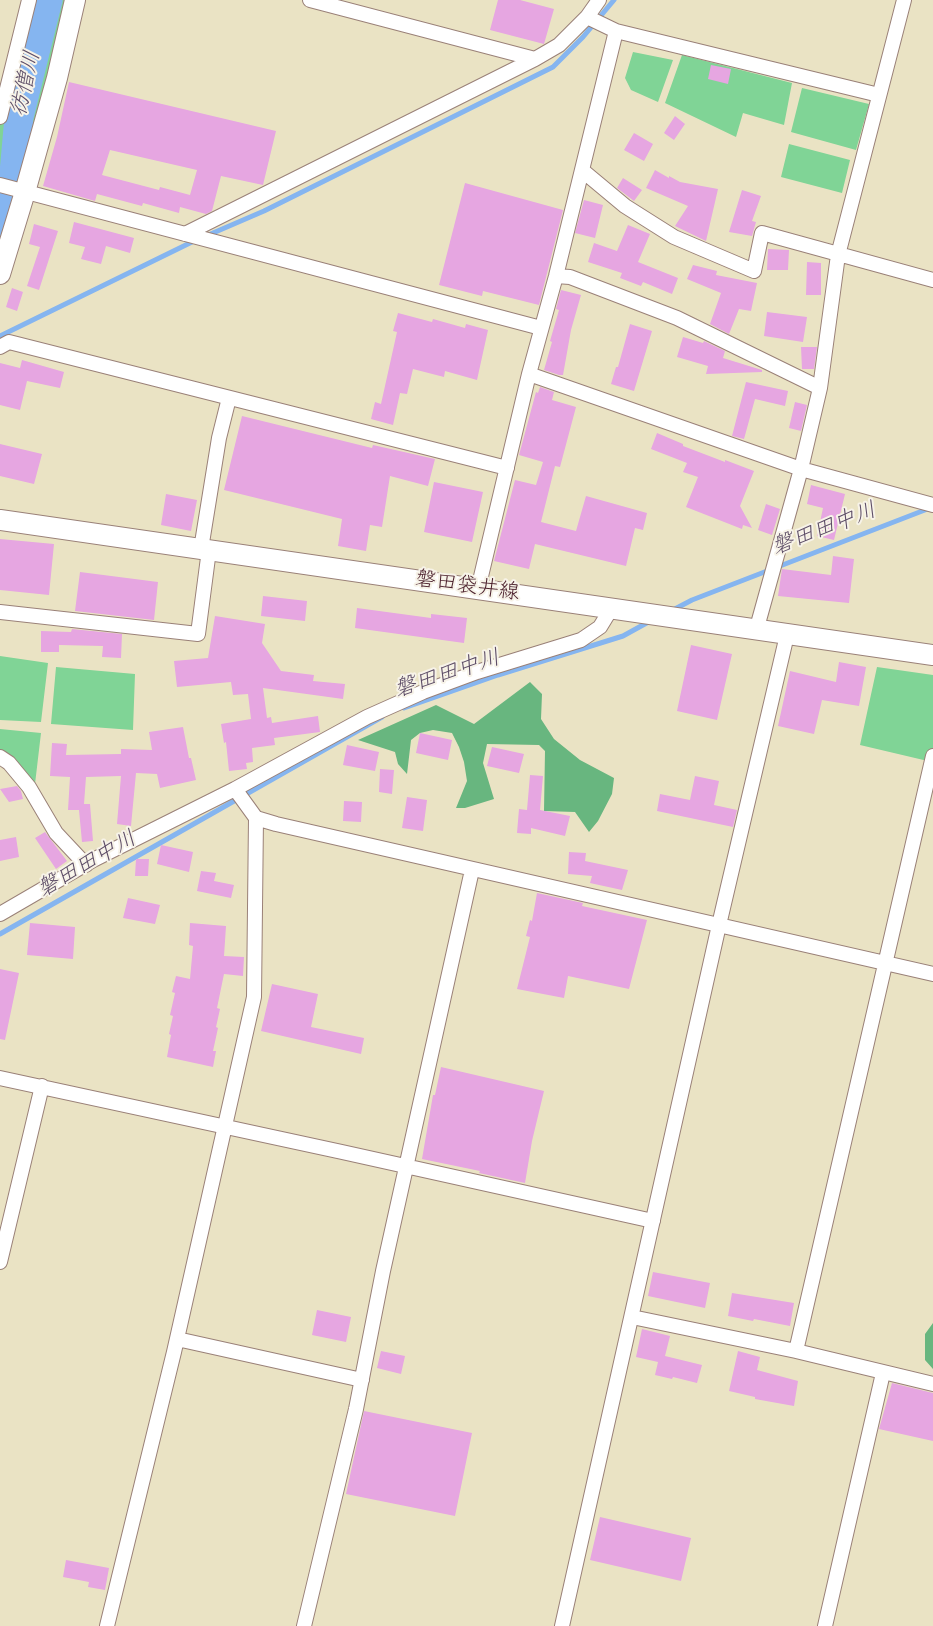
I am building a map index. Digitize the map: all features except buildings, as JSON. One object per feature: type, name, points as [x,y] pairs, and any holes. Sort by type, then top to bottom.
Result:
[{"type":"main road","points":[[0,274],[25,192],[75,0]]},
{"type":"main road","name":"磐田袋井線","points":[[0,520],[933,656]]},
{"type":"street","points":[[0,117],[29,0]]},
{"type":"street","points":[[310,0],[536,59]]},
{"type":"street","points":[[185,234],[536,59],[559,45],[587,17],[599,0]]},
{"type":"street","points":[[756,631],[802,469],[820,388],[838,255],[904,0]]},
{"type":"street","points":[[587,17],[616,31],[879,95]]},
{"type":"street","points":[[478,589],[529,374],[583,171],[616,31]]},
{"type":"street","points":[[583,171],[625,206],[674,237],[754,271],[762,234],[933,280]]},
{"type":"street","points":[[0,185],[541,328]]},
{"type":"street","points":[[556,276],[570,277],[677,318],[820,388]]},
{"type":"street","points":[[0,347],[9,342],[506,468]]},
{"type":"street","points":[[529,374],[802,469],[929,501]]},
{"type":"street","points":[[0,612],[198,634],[205,550],[219,438],[229,398]]},
{"type":"street","points":[[0,914],[86,865],[235,789],[367,717],[423,692],[477,672],[580,640],[600,627],[612,609]]},
{"type":"street","points":[[562,1626],[719,925],[787,635]]},
{"type":"street","points":[[796,1351],[933,756]]},
{"type":"street","points":[[0,757],[9,763],[29,787],[56,833],[86,865]]},
{"type":"street","points":[[107,1626],[177,1339],[254,997],[256,818],[235,789]]},
{"type":"street","points":[[256,818],[472,870],[933,974]]},
{"type":"street","points":[[304,1626],[362,1380],[406,1166],[472,870]]},
{"type":"street","points":[[0,1078],[653,1221]]},
{"type":"street","points":[[0,1262],[42,1086]]},
{"type":"street","points":[[632,1318],[796,1351],[933,1384]]},
{"type":"street","points":[[177,1339],[362,1380]]},
{"type":"street","points":[[825,1626],[883,1373]]},
{"type":"green space","points":[[29,0],[73,0],[0,268],[0,117]]},
{"type":"green space","points":[[633,52],[673,60],[658,102],[631,90],[625,78]]},
{"type":"green space","points":[[682,55],[792,83],[784,125],[743,113],[736,137],[665,103]]},
{"type":"green space","points":[[802,88],[869,104],[856,150],[791,132]]},
{"type":"green space","points":[[789,144],[850,160],[842,193],[781,177]]},
{"type":"green space","points":[[0,656],[48,663],[41,722],[0,720]]},
{"type":"green space","points":[[56,667],[135,674],[133,730],[51,724]]},
{"type":"green space","points":[[877,667],[933,675],[932,762],[860,745]]},
{"type":"green space","points":[[530,682],[542,694],[541,719],[554,739],[580,760],[614,778],[612,794],[598,821],[589,832],[575,812],[544,811],[545,751],[539,745],[487,744],[483,763],[494,799],[465,808],[456,808],[467,781],[464,762],[452,733],[433,730],[420,733],[411,740],[407,774],[398,764],[395,752],[358,740],[436,705],[474,724]]},
{"type":"green space","points":[[0,729],[41,733],[35,784],[0,758]]},
{"type":"green space","points":[[933,1323],[933,1369],[925,1360],[925,1334]]},
{"type":"waterway","name":"彷僧川","points":[[0,228],[14,173],[19,117],[48,0]]},
{"type":"waterway","points":[[206,236],[264,211],[553,67],[583,37],[614,0]]},
{"type":"waterway","points":[[0,336],[196,240]]},
{"type":"waterway","name":"磐田田中川","points":[[671,611],[692,600],[930,508]]},
{"type":"waterway","name":"磐田田中川","points":[[404,708],[498,675],[623,636],[652,620]]},
{"type":"waterway","name":"磐田田中川","points":[[0,934],[382,717]]}]
